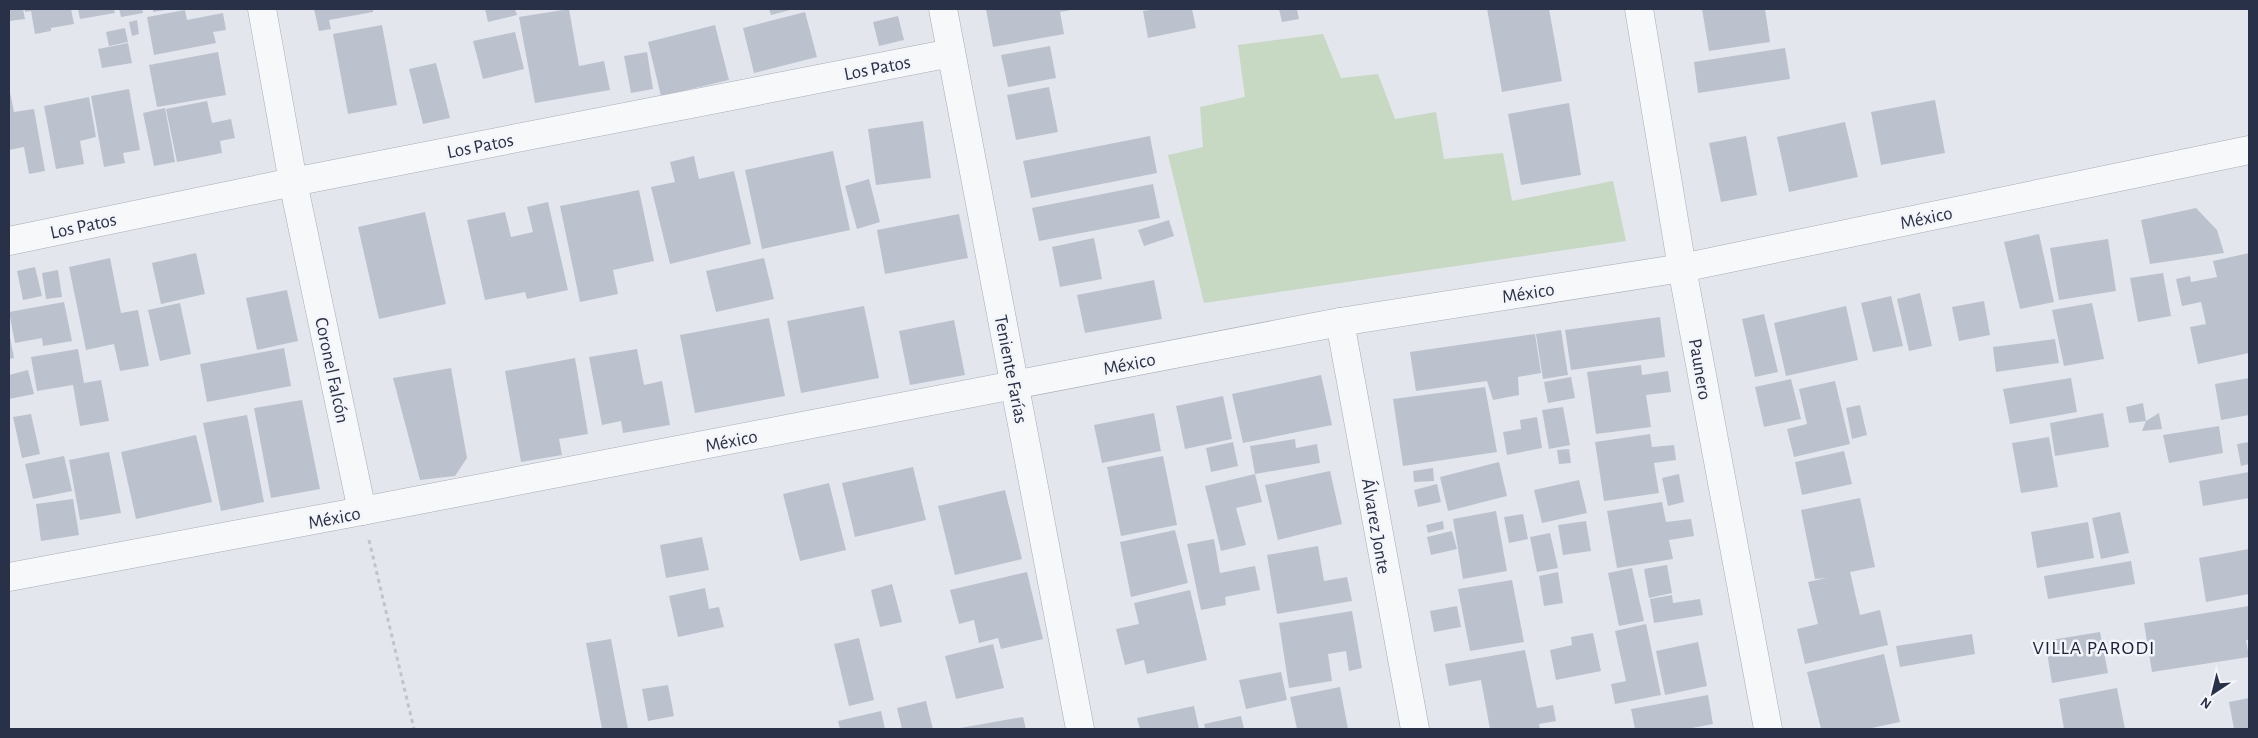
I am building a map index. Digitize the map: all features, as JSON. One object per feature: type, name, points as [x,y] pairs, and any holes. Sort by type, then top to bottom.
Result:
[{"type":"street","name":"Coronel Falcón","points":[[262,9],[293,182],[362,511]]},
{"type":"street","name":"Teniente Farías","points":[[943,9],[1080,729]]},
{"type":"street","name":"Paunero","points":[[1639,9],[1682,268],[1768,729]]},
{"type":"street","name":"Los Patos","points":[[9,241],[293,182],[951,52]]},
{"type":"street","name":"México","points":[[9,577],[362,511],[1340,322],[1682,268],[2249,150]]},
{"type":"street","name":"Álvarez Jonte","points":[[1340,322],[1415,729]]},
{"type":"path","points":[[362,511],[414,729]]},
{"type":"green space","points":[[1323,34],[1341,78],[1378,74],[1395,119],[1436,112],[1444,159],[1503,153],[1512,201],[1613,181],[1626,241],[1204,303],[1168,155],[1203,147],[1200,107],[1245,97],[1238,45]]},
{"type":"building","points":[[9,9],[23,9],[25,19],[9,21]]},
{"type":"building","points":[[25,9],[71,9],[74,24],[51,28],[51,31],[35,34],[31,11],[25,12]]},
{"type":"building","points":[[78,9],[114,9],[115,13],[80,19]]},
{"type":"building","points":[[119,9],[142,9],[143,13],[121,17]]},
{"type":"building","points":[[153,9],[166,9],[166,10],[153,12]]},
{"type":"building","points":[[314,9],[373,9],[373,12],[329,20],[331,29],[319,31]]},
{"type":"building","points":[[485,9],[515,9],[517,15],[488,22]]},
{"type":"building","points":[[569,9],[579,66],[604,61],[610,90],[535,103],[519,17]]},
{"type":"building","points":[[769,9],[794,9],[771,15]]},
{"type":"building","points":[[986,9],[1071,10],[1060,12],[1064,34],[993,47]]},
{"type":"building","points":[[1192,9],[1196,28],[1148,38],[1143,11]]},
{"type":"building","points":[[1279,9],[1297,9],[1299,19],[1282,22]]},
{"type":"building","points":[[1487,9],[1549,9],[1562,81],[1502,92]]},
{"type":"building","points":[[1702,9],[1765,9],[1770,42],[1709,51]]},
{"type":"building","points":[[185,10],[187,20],[223,13],[226,30],[213,32],[216,43],[154,55],[147,17]]},
{"type":"building","points":[[805,12],[817,57],[754,73],[743,28]]},
{"type":"building","points":[[898,16],[904,40],[879,46],[873,22]]},
{"type":"building","points":[[137,20],[139,34],[132,36],[129,22]]},
{"type":"building","points":[[382,25],[397,105],[348,114],[333,34]]},
{"type":"building","points":[[715,25],[729,80],[661,96],[648,42]]},
{"type":"building","points":[[125,28],[128,42],[109,46],[106,32]]},
{"type":"building","points":[[515,32],[524,69],[483,79],[473,41]]},
{"type":"building","points":[[128,43],[132,63],[102,68],[98,49]]},
{"type":"building","points":[[1050,46],[1056,78],[1008,87],[1001,55]]},
{"type":"building","points":[[1785,48],[1790,79],[1698,93],[1694,62]]},
{"type":"building","points":[[218,52],[226,95],[157,107],[149,65]]},
{"type":"building","points":[[647,52],[653,89],[631,93],[624,56]]},
{"type":"building","points":[[436,63],[450,118],[423,124],[409,69]]},
{"type":"building","points":[[9,87],[14,112],[34,109],[45,171],[29,174],[24,147],[9,150]]},
{"type":"building","points":[[1049,87],[1058,132],[1016,140],[1007,95]]},
{"type":"building","points":[[129,89],[140,150],[123,153],[125,163],[104,167],[91,96]]},
{"type":"building","points":[[89,97],[96,137],[80,141],[84,164],[56,169],[44,106]]},
{"type":"building","points":[[1935,100],[1945,153],[1881,165],[1871,112]]},
{"type":"building","points":[[207,101],[212,123],[231,119],[235,138],[220,141],[222,153],[177,162],[166,109]]},
{"type":"building","points":[[1569,103],[1581,175],[1521,185],[1508,114]]},
{"type":"building","points":[[165,108],[175,162],[154,166],[143,113]]},
{"type":"building","points":[[923,121],[931,178],[876,185],[868,129]]},
{"type":"building","points":[[1845,122],[1858,177],[1789,192],[1777,137]]},
{"type":"building","points":[[1150,136],[1157,173],[1031,198],[1023,161]]},
{"type":"building","points":[[1746,136],[1757,195],[1721,202],[1709,143]]},
{"type":"building","points":[[833,151],[850,230],[762,249],[745,170]]},
{"type":"building","points":[[694,156],[699,179],[734,171],[751,244],[670,264],[651,187],[675,182],[670,162]]},
{"type":"building","points":[[869,179],[880,222],[857,229],[845,186]]},
{"type":"building","points":[[1153,184],[1160,218],[1039,241],[1032,208]]},
{"type":"building","points":[[639,190],[654,261],[613,270],[618,294],[580,302],[560,206]]},
{"type":"building","points":[[548,202],[568,290],[527,299],[525,292],[485,300],[467,220],[505,212],[511,237],[533,232],[527,207]]},
{"type":"building","points":[[2196,208],[2217,230],[2224,253],[2150,264],[2141,220]]},
{"type":"building","points":[[425,212],[446,304],[379,319],[358,227]]},
{"type":"building","points":[[959,214],[968,258],[885,274],[877,230]]},
{"type":"building","points":[[1169,220],[1174,236],[1144,246],[1138,230]]},
{"type":"building","points":[[2039,234],[2054,302],[2020,309],[2004,242]]},
{"type":"building","points":[[1094,238],[1102,279],[1060,287],[1052,247]]},
{"type":"building","points":[[2108,239],[2116,291],[2059,300],[2050,248]]},
{"type":"building","points":[[196,253],[205,294],[161,304],[152,263]]},
{"type":"building","points":[[2249,253],[2249,353],[2198,364],[2190,327],[2206,324],[2201,302],[2182,306],[2176,279],[2190,276],[2191,282],[2217,277],[2213,261]]},
{"type":"building","points":[[110,258],[121,313],[138,310],[149,366],[120,371],[114,344],[86,350],[69,267]]},
{"type":"building","points":[[764,258],[774,299],[716,312],[706,271]]},
{"type":"building","points":[[35,267],[42,296],[23,300],[17,271]]},
{"type":"building","points":[[58,270],[62,297],[46,299],[42,273]]},
{"type":"building","points":[[2163,273],[2171,316],[2138,322],[2130,278]]},
{"type":"building","points":[[1154,280],[1162,319],[1085,333],[1077,295]]},
{"type":"building","points":[[287,290],[298,341],[257,350],[246,298]]},
{"type":"building","points":[[1920,293],[1932,346],[1909,351],[1897,299]]},
{"type":"building","points":[[1891,296],[1903,346],[1873,352],[1861,303]]},
{"type":"building","points":[[1984,301],[1990,335],[1959,341],[1952,307]]},
{"type":"building","points":[[64,302],[72,341],[43,346],[42,338],[15,343],[9,312]]},
{"type":"building","points":[[180,303],[191,354],[160,361],[148,310]]},
{"type":"building","points":[[2092,303],[2104,359],[2064,366],[2052,310]]},
{"type":"building","points":[[864,306],[879,378],[801,393],[787,321]]},
{"type":"building","points":[[1846,306],[1858,360],[1786,376],[1774,323]]},
{"type":"building","points":[[1764,314],[1778,372],[1755,377],[1742,319]]},
{"type":"building","points":[[1660,317],[1665,357],[1571,370],[1565,330]]},
{"type":"building","points":[[769,318],[785,396],[695,413],[680,335]]},
{"type":"building","points":[[954,320],[965,375],[910,385],[899,331]]},
{"type":"building","points":[[1561,330],[1568,375],[1543,379],[1536,334]]},
{"type":"building","points":[[9,332],[14,358],[9,359]]},
{"type":"building","points":[[1535,334],[1541,373],[1518,377],[1519,395],[1493,400],[1487,381],[1416,391],[1410,352]]},
{"type":"building","points":[[2055,339],[2059,363],[1996,372],[1993,347]]},
{"type":"building","points":[[284,348],[291,386],[207,402],[200,364]]},
{"type":"building","points":[[78,349],[84,383],[101,380],[109,421],[80,426],[73,385],[37,391],[31,357]]},
{"type":"building","points":[[637,349],[644,385],[662,381],[670,425],[623,433],[621,421],[602,425],[589,357]]},
{"type":"building","points":[[575,358],[588,434],[559,439],[562,455],[521,462],[505,371]]},
{"type":"building","points":[[1641,365],[1642,375],[1668,371],[1671,392],[1646,395],[1651,427],[1596,434],[1587,372]]},
{"type":"building","points":[[451,368],[467,458],[455,476],[420,480],[393,378]]},
{"type":"building","points":[[28,370],[34,394],[9,399],[9,375]]},
{"type":"building","points":[[1321,375],[1332,425],[1243,443],[1232,394]]},
{"type":"building","points":[[1571,377],[1575,398],[1548,403],[1544,382]]},
{"type":"building","points":[[2071,378],[2077,412],[2010,424],[2003,389]]},
{"type":"building","points":[[2249,378],[2249,415],[2221,420],[2215,384]]},
{"type":"building","points":[[1791,379],[1801,419],[1764,427],[1755,387]]},
{"type":"building","points":[[1835,381],[1850,444],[1794,457],[1787,429],[1807,424],[1799,389]]},
{"type":"building","points":[[1485,387],[1497,452],[1403,466],[1393,399]]},
{"type":"building","points":[[1223,396],[1232,439],[1185,449],[1176,406]]},
{"type":"building","points":[[302,400],[320,489],[271,498],[254,408]]},
{"type":"building","points":[[2143,403],[2146,421],[2129,423],[2126,407]]},
{"type":"building","points":[[1860,405],[1867,435],[1852,439],[1846,408]]},
{"type":"building","points":[[1563,407],[1570,445],[1549,449],[1542,410]]},
{"type":"building","points":[[1154,413],[1161,451],[1102,463],[1094,425]]},
{"type":"building","points":[[2103,413],[2109,447],[2055,456],[2050,423]]},
{"type":"building","points":[[2159,413],[2162,429],[2142,431],[2146,421]]},
{"type":"building","points":[[31,414],[40,454],[22,458],[13,417]]},
{"type":"building","points":[[247,415],[264,502],[221,511],[203,423]]},
{"type":"building","points":[[1537,417],[1542,448],[1507,455],[1503,432],[1521,429],[1520,420]]},
{"type":"building","points":[[2219,426],[2223,453],[2169,463],[2163,435]]},
{"type":"building","points":[[1650,434],[1652,447],[1674,445],[1676,460],[1654,463],[1659,493],[1604,501],[1595,442]]},
{"type":"building","points":[[196,435],[212,502],[136,519],[121,452]]},
{"type":"building","points":[[2049,437],[2058,487],[2021,493],[2012,443]]},
{"type":"building","points":[[1295,439],[1296,448],[1317,444],[1320,463],[1255,474],[1250,446]]},
{"type":"building","points":[[1233,442],[1238,466],[1211,472],[1206,448]]},
{"type":"building","points":[[2249,442],[2249,464],[2241,466],[2237,444]]},
{"type":"building","points":[[1569,449],[1571,463],[1559,464],[1557,450]]},
{"type":"building","points":[[1844,451],[1852,484],[1802,495],[1795,462]]},
{"type":"building","points":[[109,452],[121,513],[80,520],[69,460]]},
{"type":"building","points":[[64,456],[72,491],[33,499],[25,464]]},
{"type":"building","points":[[1163,456],[1177,525],[1121,536],[1107,467]]},
{"type":"building","points":[[1499,462],[1507,496],[1448,511],[1440,477]]},
{"type":"building","points":[[913,467],[926,520],[855,537],[842,483]]},
{"type":"building","points":[[1433,468],[1434,481],[1414,482],[1413,471]]},
{"type":"building","points":[[1330,471],[1342,524],[1278,540],[1265,485]]},
{"type":"building","points":[[2249,472],[2249,498],[2203,506],[2199,481]]},
{"type":"building","points":[[1255,474],[1262,502],[1236,508],[1246,545],[1221,551],[1205,486]]},
{"type":"building","points":[[1679,474],[1684,502],[1668,506],[1662,478]]},
{"type":"building","points":[[1579,480],[1587,513],[1542,523],[1534,490]]},
{"type":"building","points":[[829,483],[846,550],[800,561],[783,494]]},
{"type":"building","points":[[1437,484],[1441,502],[1418,507],[1414,490]]},
{"type":"building","points":[[1005,490],[1022,559],[955,575],[938,506]]},
{"type":"building","points":[[1860,498],[1875,567],[1850,572],[1860,615],[1880,610],[1888,645],[1805,664],[1797,629],[1818,624],[1808,582],[1826,578],[1815,579],[1801,510]]},
{"type":"building","points":[[73,499],[79,535],[41,541],[36,504]]},
{"type":"building","points":[[1662,502],[1666,522],[1691,519],[1694,536],[1669,540],[1673,559],[1617,568],[1607,511]]},
{"type":"building","points":[[1496,511],[1507,571],[1463,579],[1453,519]]},
{"type":"building","points":[[2120,512],[2129,553],[2101,559],[2092,518]]},
{"type":"building","points":[[1523,514],[1528,539],[1509,543],[1504,517]]},
{"type":"building","points":[[1443,521],[1444,529],[1428,533],[1426,525]]},
{"type":"building","points":[[1586,521],[1591,551],[1563,555],[1558,525]]},
{"type":"building","points":[[2088,522],[2094,558],[2037,568],[2031,532]]},
{"type":"building","points":[[1175,530],[1188,583],[1131,597],[1120,542]]},
{"type":"building","points":[[1452,531],[1457,549],[1431,555],[1427,537]]},
{"type":"building","points":[[1550,533],[1558,568],[1537,572],[1530,537]]},
{"type":"building","points":[[702,537],[709,570],[666,578],[660,545]]},
{"type":"building","points":[[1214,539],[1220,573],[1255,566],[1260,590],[1225,597],[1226,605],[1201,610],[1187,544]]},
{"type":"building","points":[[1318,546],[1324,581],[1347,577],[1352,601],[1277,614],[1267,555]]},
{"type":"building","points":[[2249,549],[2249,594],[2206,602],[2199,558]]},
{"type":"building","points":[[2131,561],[2135,584],[2048,599],[2044,576]]},
{"type":"building","points":[[1667,565],[1672,593],[1649,598],[1644,569]]},
{"type":"building","points":[[1632,568],[1644,621],[1619,626],[1608,573]]},
{"type":"building","points":[[1027,572],[1043,639],[1001,649],[998,638],[979,643],[974,620],[959,624],[950,590]]},
{"type":"building","points":[[1558,572],[1563,603],[1544,606],[1539,576]]},
{"type":"building","points":[[1512,580],[1524,642],[1470,651],[1458,589]]},
{"type":"building","points":[[892,584],[902,622],[880,627],[871,590]]},
{"type":"building","points":[[705,588],[709,609],[719,607],[724,627],[678,637],[669,596]]},
{"type":"building","points":[[1190,590],[1207,660],[1147,674],[1144,660],[1125,665],[1116,629],[1139,624],[1134,603]]},
{"type":"building","points":[[1672,595],[1673,603],[1700,599],[1703,615],[1654,623],[1650,599]]},
{"type":"building","points":[[1457,606],[1461,627],[1434,632],[1430,611]]},
{"type":"building","points":[[2249,606],[2249,640],[2246,640],[2249,657],[2152,672],[2144,623]]},
{"type":"building","points":[[1352,611],[1362,668],[1349,671],[1346,651],[1328,654],[1332,681],[1289,688],[1279,623]]},
{"type":"building","points":[[1646,624],[1661,695],[1615,704],[1611,684],[1626,681],[1615,631]]},
{"type":"building","points":[[2100,632],[2108,673],[2052,683],[2045,641]]},
{"type":"building","points":[[1593,633],[1601,671],[1556,680],[1550,650],[1572,645],[1571,637]]},
{"type":"building","points":[[1972,634],[1975,654],[1900,667],[1896,646]]},
{"type":"building","points":[[859,638],[874,700],[849,706],[834,644]]},
{"type":"building","points":[[611,639],[628,729],[602,729],[586,643]]},
{"type":"building","points":[[1698,642],[1707,686],[1665,695],[1656,651]]},
{"type":"building","points":[[993,644],[1004,688],[956,699],[945,656]]},
{"type":"building","points":[[1525,650],[1537,708],[1553,705],[1556,721],[1539,724],[1540,729],[1490,729],[1481,680],[1449,686],[1445,664]]},
{"type":"building","points":[[1884,654],[1900,722],[1867,729],[1821,729],[1807,672]]},
{"type":"building","points":[[1281,672],[1287,700],[1246,709],[1239,680]]},
{"type":"building","points":[[668,685],[674,716],[648,721],[642,689]]},
{"type":"building","points":[[1340,687],[1348,729],[1297,729],[1290,697]]},
{"type":"building","points":[[2117,688],[2125,729],[2064,729],[2059,699]]},
{"type":"building","points":[[1708,695],[1713,724],[1687,729],[1635,729],[1631,709]]},
{"type":"building","points":[[2249,698],[2249,729],[2234,729],[2229,702]]},
{"type":"building","points":[[926,701],[933,729],[902,729],[897,708]]},
{"type":"building","points":[[1194,706],[1199,729],[1140,729],[1137,718]]},
{"type":"building","points":[[881,711],[885,729],[840,729],[838,721]]},
{"type":"building","points":[[1241,716],[1244,729],[1205,729],[1204,724]]},
{"type":"building","points":[[1023,717],[1026,729],[960,729],[960,728]]},
{"type":"district","name":"VILLA PARODI","points":[[2094,647]]}]
